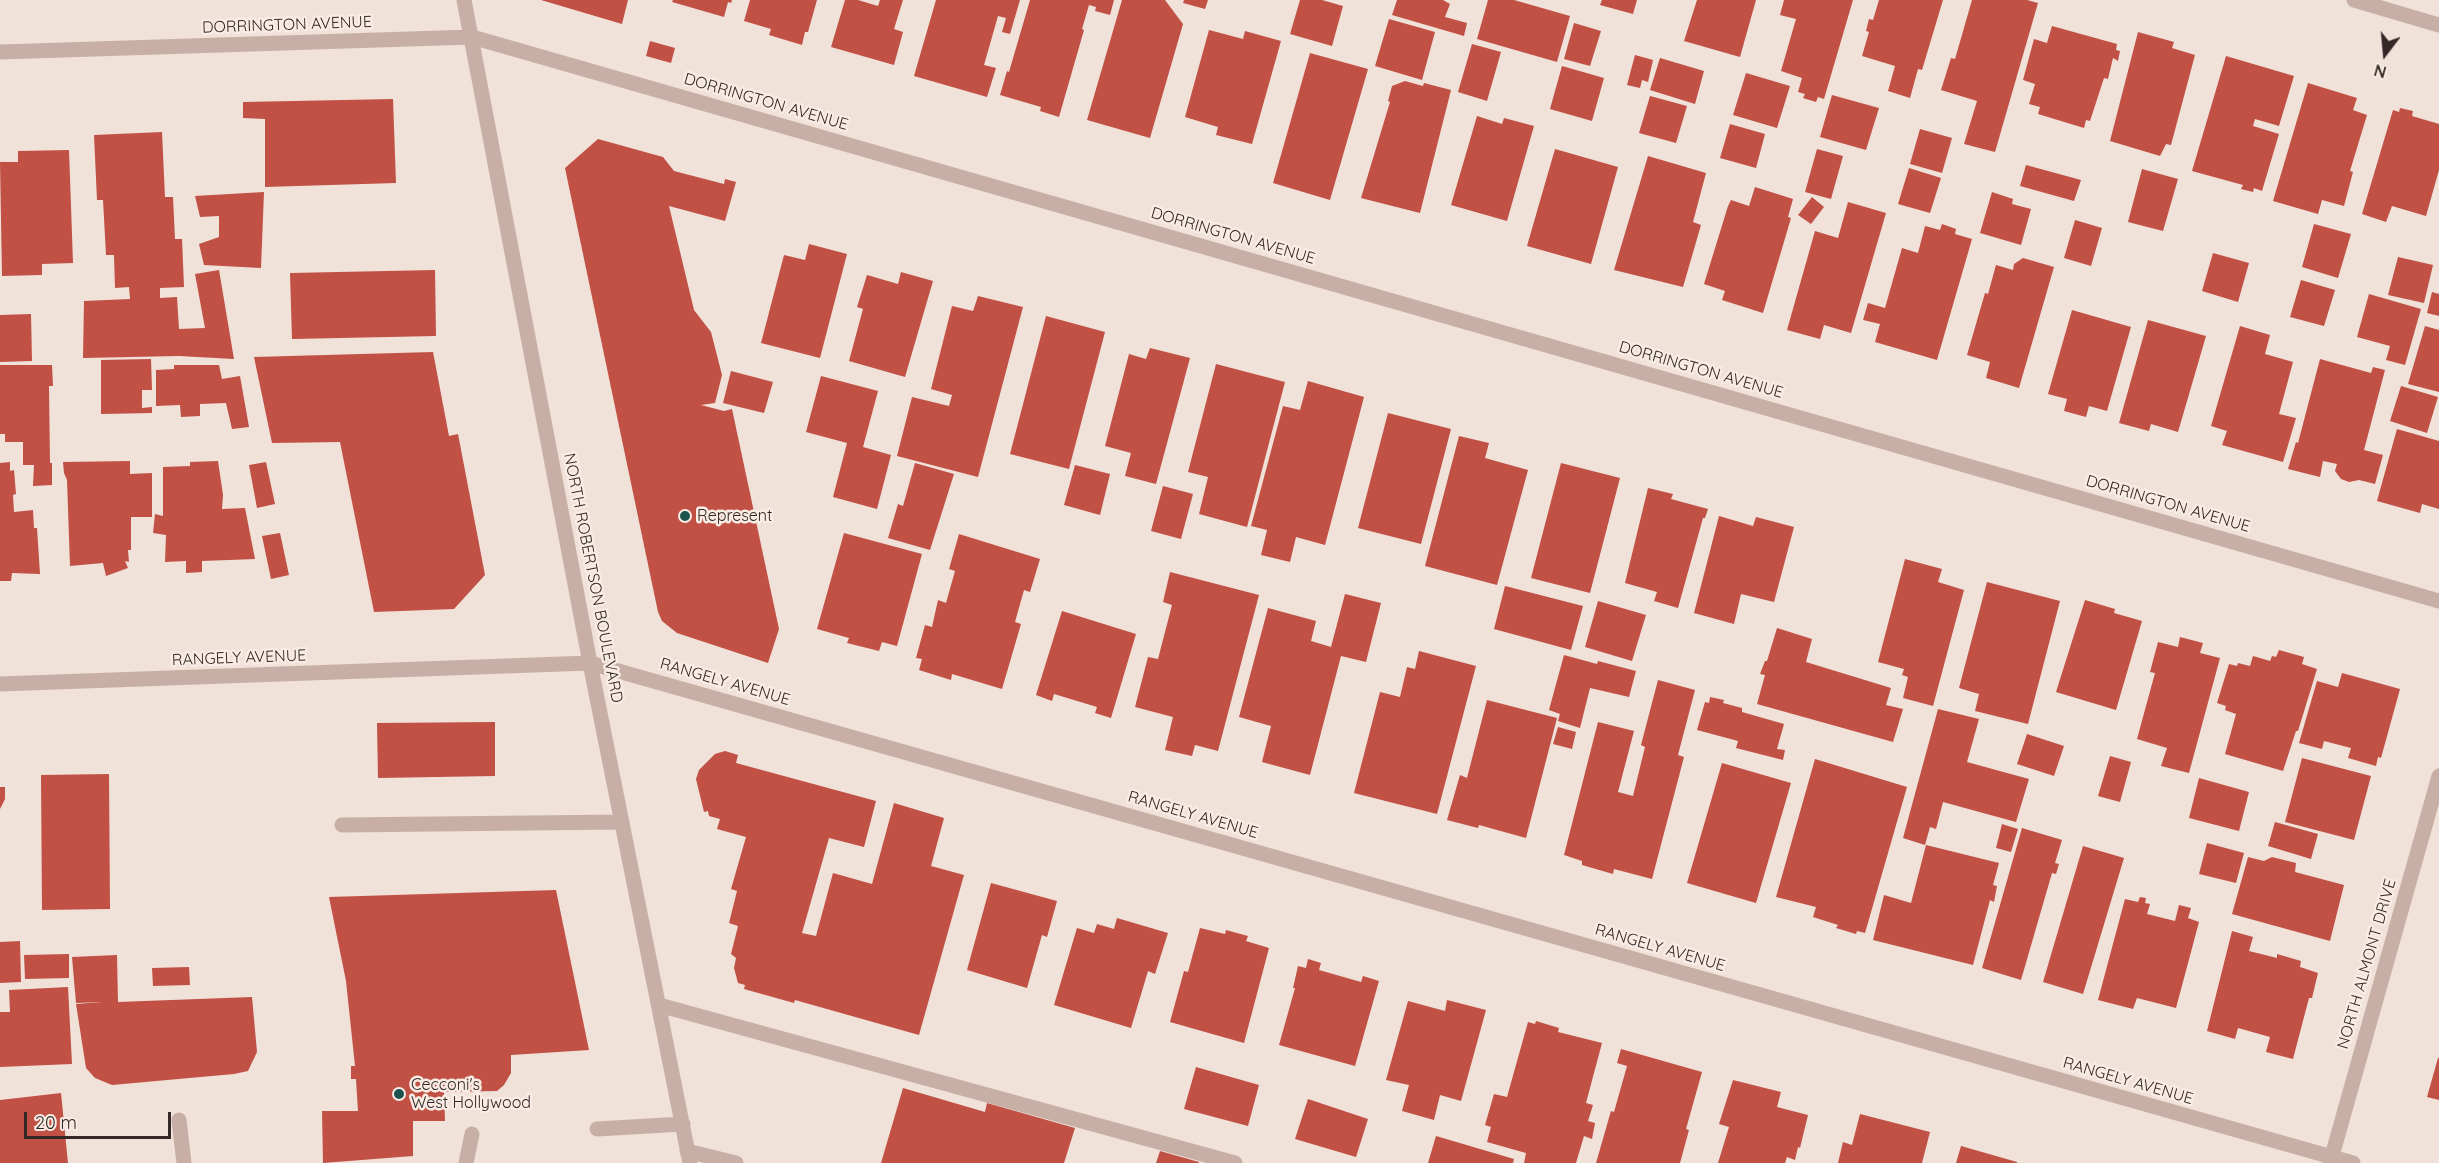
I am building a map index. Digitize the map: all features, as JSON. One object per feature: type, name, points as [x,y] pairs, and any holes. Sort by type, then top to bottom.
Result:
[{"type":"street","name":"NORTH ROBERTSON BOULEVARD","points":[[464,0],[590,663],[689,1157]]},
{"type":"street","points":[[2355,0],[2439,25]]},
{"type":"street","name":"DORRINGTON AVENUE","points":[[0,52],[472,37],[2439,601]]},
{"type":"street","name":"RANGELY AVENUE","points":[[0,684],[590,663],[2331,1160],[2353,1163]]},
{"type":"street","name":"NORTH ALMONT DRIVE","points":[[2331,1160],[2439,776]]},
{"type":"street","points":[[342,825],[622,822]]},
{"type":"street","points":[[659,1005],[1235,1163]]},
{"type":"street","points":[[179,1120],[184,1163]]},
{"type":"street","points":[[597,1130],[683,1124]]},
{"type":"street","points":[[466,1163],[472,1134]]},
{"type":"street","points":[[689,1157],[736,1163]]},
{"type":"building","points":[[541,0],[628,0],[622,24]]},
{"type":"building","points":[[673,0],[732,0],[731,3],[728,2],[724,17],[672,2]]},
{"type":"building","points":[[750,0],[817,0],[802,45],[769,35],[771,29],[744,21]]},
{"type":"building","points":[[845,0],[858,0],[878,6],[880,0],[903,0],[894,29],[903,32],[894,65],[831,47]]},
{"type":"building","points":[[936,0],[1020,0],[1010,34],[1002,32],[1006,18],[998,16],[984,65],[996,68],[987,97],[914,76]]},
{"type":"building","points":[[1030,0],[1114,0],[1110,15],[1095,11],[1096,7],[1089,5],[1059,117],[1040,111],[1041,107],[1000,95]]},
{"type":"building","points":[[1122,0],[1165,0],[1183,24],[1150,138],[1087,120]]},
{"type":"building","points":[[1184,0],[1208,0],[1205,9],[1183,3]]},
{"type":"building","points":[[1300,0],[1322,0],[1343,6],[1332,46],[1290,34]]},
{"type":"building","points":[[1397,0],[1443,0],[1450,4],[1445,17],[1467,23],[1464,36],[1392,15]]},
{"type":"building","points":[[1488,0],[1514,0],[1570,16],[1557,62],[1477,39]]},
{"type":"building","points":[[1602,0],[1637,0],[1633,14],[1600,5]]},
{"type":"building","points":[[1697,0],[1756,0],[1740,57],[1684,41]]},
{"type":"building","points":[[1784,0],[1853,0],[1824,99],[1818,97],[1816,102],[1803,98],[1805,94],[1798,92],[1802,78],[1781,71],[1796,19],[1780,15]]},
{"type":"building","points":[[1879,0],[1943,0],[1922,70],[1918,69],[1910,98],[1888,91],[1895,66],[1862,56],[1869,32],[1866,31],[1869,19],[1873,20]]},
{"type":"building","points":[[1972,0],[2027,0],[2038,3],[1995,152],[1964,144],[1977,101],[1941,90],[1951,58],[1955,59]]},
{"type":"building","points":[[1389,19],[1435,32],[1422,80],[1375,66]]},
{"type":"building","points":[[1574,23],[1601,31],[1590,66],[1564,59]]},
{"type":"building","points":[[2052,26],[2117,44],[2116,50],[2120,51],[2118,61],[2113,58],[2108,79],[2104,78],[2090,121],[2086,120],[2084,128],[2038,114],[2040,107],[2029,104],[2035,84],[2023,80],[2034,39],[2047,43]]},
{"type":"building","points":[[1209,30],[1243,39],[1245,31],[1281,41],[1252,144],[1216,135],[1218,127],[1185,117]]},
{"type":"building","points":[[2138,32],[2174,42],[2172,48],[2195,55],[2171,145],[2166,144],[2160,156],[2110,141]]},
{"type":"building","points":[[650,41],[675,48],[671,63],[646,56]]},
{"type":"building","points":[[1472,44],[1501,52],[1487,101],[1458,92]]},
{"type":"building","points":[[1310,53],[1368,69],[1330,200],[1273,183]]},
{"type":"building","points":[[1635,55],[1653,60],[1648,82],[1642,80],[1640,88],[1627,85]]},
{"type":"building","points":[[2226,56],[2294,76],[2279,126],[2255,119],[2253,126],[2279,134],[2262,191],[2254,188],[2253,192],[2241,189],[2243,185],[2192,171]]},
{"type":"building","points":[[1660,58],[1704,71],[1695,104],[1650,90]]},
{"type":"building","points":[[1562,66],[1604,78],[1592,121],[1550,109]]},
{"type":"building","points":[[1746,73],[1790,86],[1777,128],[1733,115]]},
{"type":"building","points":[[1405,81],[1451,90],[1420,213],[1361,198],[1390,102],[1388,101],[1392,86]]},
{"type":"building","points":[[2308,83],[2357,98],[2353,110],[2367,115],[2350,171],[2353,172],[2344,206],[2322,200],[2318,214],[2273,201]]},
{"type":"building","points":[[1832,95],[1879,108],[1866,150],[1820,137]]},
{"type":"building","points":[[1650,96],[1687,106],[1676,143],[1639,133]]},
{"type":"building","points":[[393,99],[396,183],[265,187],[265,119],[243,118],[243,102]]},
{"type":"building","points":[[2400,108],[2413,111],[2412,116],[2439,124],[2439,170],[2426,216],[2392,206],[2386,222],[2362,214],[2393,110],[2399,112]]},
{"type":"building","points":[[1477,116],[1502,124],[1504,118],[1534,126],[1507,221],[1451,205]]},
{"type":"building","points":[[1730,124],[1765,134],[1756,168],[1720,158]]},
{"type":"building","points":[[1920,129],[1952,138],[1942,173],[1910,164]]},
{"type":"building","points":[[162,132],[165,197],[173,197],[175,239],[182,239],[184,287],[160,288],[160,298],[177,297],[179,329],[205,328],[195,274],[219,270],[234,359],[179,356],[83,358],[84,301],[130,299],[129,287],[115,288],[114,255],[106,255],[103,200],[97,200],[94,135]]},
{"type":"building","points":[[598,139],[663,157],[674,171],[724,184],[725,179],[736,182],[725,221],[669,206],[694,310],[711,332],[722,375],[715,403],[701,405],[724,411],[732,409],[779,629],[768,663],[677,633],[662,621],[658,612],[565,168]]},
{"type":"building","points":[[1555,149],[1618,167],[1591,264],[1527,246]]},
{"type":"building","points":[[1817,149],[1843,156],[1831,199],[1805,192]]},
{"type":"building","points":[[69,150],[73,263],[42,264],[42,275],[2,276],[0,162],[18,162],[18,151]]},
{"type":"building","points":[[1648,156],[1706,173],[1693,222],[1701,225],[1683,287],[1614,270]]},
{"type":"building","points":[[2026,165],[2081,180],[2074,201],[2020,186]]},
{"type":"building","points":[[1909,168],[1941,178],[1930,213],[1898,204]]},
{"type":"building","points":[[2142,169],[2178,179],[2163,231],[2128,222]]},
{"type":"building","points":[[1755,187],[1793,199],[1788,217],[1791,218],[1763,313],[1722,300],[1725,291],[1704,284],[1731,200],[1749,206]]},
{"type":"building","points":[[264,192],[261,268],[204,265],[199,244],[219,237],[219,216],[200,217],[195,196]]},
{"type":"building","points":[[1992,192],[2013,199],[2012,204],[2031,209],[2021,245],[1980,233]]},
{"type":"building","points":[[1812,197],[1824,207],[1811,224],[1798,215]]},
{"type":"building","points":[[1848,202],[1886,213],[1851,333],[1824,325],[1820,339],[1787,330],[1815,231],[1838,238]]},
{"type":"building","points":[[2075,220],[2102,228],[2091,266],[2064,258]]},
{"type":"building","points":[[1942,224],[1956,229],[1955,234],[1972,239],[1937,360],[1875,342],[1880,324],[1863,320],[1868,303],[1885,308],[1902,248],[1918,253],[1925,226],[1940,230]]},
{"type":"building","points":[[2314,224],[2351,234],[2338,278],[2302,267]]},
{"type":"building","points":[[809,244],[847,254],[820,358],[761,343],[784,255],[805,260]]},
{"type":"building","points":[[2213,253],[2249,263],[2238,302],[2202,291]]},
{"type":"building","points":[[2398,257],[2433,265],[2424,303],[2388,295]]},
{"type":"building","points":[[2023,258],[2054,267],[2019,388],[1986,378],[1990,362],[1967,355],[1985,293],[1988,294],[1996,265],[2013,270],[2014,264]]},
{"type":"building","points":[[435,270],[436,336],[292,339],[290,273]]},
{"type":"building","points":[[901,272],[933,281],[905,377],[849,361],[863,309],[857,307],[867,275],[898,284]]},
{"type":"building","points":[[2301,280],[2335,290],[2324,326],[2290,317]]},
{"type":"building","points":[[2432,292],[2439,294],[2439,316],[2427,313]]},
{"type":"building","points":[[2369,294],[2421,309],[2405,365],[2386,360],[2390,346],[2357,337]]},
{"type":"building","points":[[978,296],[1023,307],[978,477],[897,456],[912,397],[949,406],[952,395],[931,389],[952,306],[973,311]]},
{"type":"building","points":[[2072,310],[2131,327],[2107,411],[2089,406],[2086,417],[2064,411],[2067,399],[2048,394]]},
{"type":"building","points":[[31,314],[32,361],[0,362],[0,315]]},
{"type":"building","points":[[1046,316],[1105,332],[1069,469],[1010,454]]},
{"type":"building","points":[[2148,320],[2206,336],[2178,432],[2151,424],[2149,431],[2119,423]]},
{"type":"building","points":[[2240,326],[2270,335],[2265,354],[2293,362],[2279,414],[2296,418],[2283,462],[2222,445],[2227,431],[2211,426]]},
{"type":"building","points":[[2425,326],[2439,330],[2439,392],[2408,384]]},
{"type":"building","points":[[1150,348],[1190,358],[1156,484],[1125,476],[1131,453],[1105,446],[1129,354],[1146,359]]},
{"type":"building","points":[[433,352],[449,436],[458,434],[485,575],[454,609],[374,612],[340,442],[272,443],[254,357]]},
{"type":"building","points":[[151,359],[152,390],[142,390],[142,408],[152,407],[152,413],[101,414],[101,360]]},
{"type":"building","points":[[2320,359],[2371,373],[2373,367],[2385,370],[2364,450],[2383,455],[2375,484],[2359,480],[2349,482],[2341,479],[2335,471],[2337,464],[2323,461],[2320,477],[2288,469],[2296,442],[2298,443]]},
{"type":"building","points":[[1216,364],[1285,382],[1247,527],[1199,514],[1208,477],[1188,472]]},
{"type":"building","points":[[0,365],[52,365],[53,386],[49,386],[52,485],[33,486],[34,465],[23,465],[23,442],[5,442],[5,434],[0,434]]},
{"type":"building","points":[[174,365],[219,365],[222,379],[240,376],[249,427],[232,429],[226,403],[200,404],[200,416],[181,417],[180,405],[156,406],[156,370],[174,369]]},
{"type":"building","points":[[731,371],[773,382],[764,413],[723,403]]},
{"type":"building","points":[[821,376],[878,391],[863,447],[891,455],[877,509],[833,497],[847,443],[806,432]]},
{"type":"building","points":[[1308,381],[1364,397],[1325,545],[1296,537],[1290,562],[1261,555],[1267,530],[1251,526],[1283,406],[1300,410]]},
{"type":"building","points":[[2401,386],[2438,397],[2427,433],[2390,421]]},
{"type":"building","points":[[1388,413],[1451,429],[1421,544],[1358,528]]},
{"type":"building","points":[[2397,429],[2439,441],[2439,509],[2422,504],[2420,513],[2377,501]]},
{"type":"building","points":[[1459,436],[1489,443],[1485,458],[1528,470],[1497,585],[1425,566]]},
{"type":"building","points":[[130,461],[130,474],[152,473],[152,517],[131,517],[131,550],[128,550],[129,562],[125,561],[128,568],[106,576],[103,563],[70,566],[67,480],[63,462]]},
{"type":"building","points":[[218,461],[223,495],[222,509],[245,508],[255,559],[202,561],[202,572],[186,573],[186,561],[165,562],[166,535],[153,533],[155,514],[163,516],[163,467],[190,466],[190,462]]},
{"type":"building","points":[[10,462],[10,471],[14,470],[16,494],[13,495],[14,512],[33,510],[34,528],[37,528],[40,574],[12,573],[11,581],[0,581],[0,463]]},
{"type":"building","points":[[266,462],[275,504],[257,508],[249,465]]},
{"type":"building","points":[[915,463],[954,474],[930,550],[888,538],[898,504],[903,506]]},
{"type":"building","points":[[1561,463],[1620,478],[1590,593],[1531,578]]},
{"type":"building","points":[[1075,465],[1110,474],[1100,515],[1064,505]]},
{"type":"building","points":[[1163,486],[1193,494],[1181,539],[1151,531]]},
{"type":"building","points":[[1648,488],[1673,494],[1671,499],[1708,509],[1703,518],[1678,608],[1654,601],[1657,592],[1625,583]]},
{"type":"building","points":[[1719,516],[1753,526],[1756,517],[1794,527],[1774,602],[1741,594],[1734,624],[1694,613]]},
{"type":"building","points":[[280,533],[289,575],[271,579],[262,536]]},
{"type":"building","points":[[844,533],[922,554],[897,646],[882,642],[879,651],[847,643],[849,638],[817,629]]},
{"type":"building","points":[[959,534],[1040,559],[1030,592],[1024,590],[1015,622],[1021,624],[1002,689],[952,674],[951,680],[919,670],[922,659],[916,658],[925,625],[932,627],[938,600],[946,603],[955,571],[949,569]]},
{"type":"building","points":[[1905,559],[1942,569],[1938,582],[1964,590],[1933,706],[1903,698],[1908,677],[1902,675],[1904,669],[1878,662]]},
{"type":"building","points":[[1170,572],[1259,595],[1218,751],[1195,745],[1192,756],[1165,750],[1173,717],[1135,707],[1148,657],[1158,659],[1172,605],[1163,602]]},
{"type":"building","points":[[1987,582],[2060,601],[2028,724],[1975,711],[1979,694],[1959,688]]},
{"type":"building","points":[[1505,586],[1583,606],[1571,650],[1494,629]]},
{"type":"building","points":[[1345,594],[1381,603],[1366,662],[1341,656],[1310,775],[1262,762],[1271,726],[1239,717],[1268,608],[1316,621],[1311,641],[1331,647]]},
{"type":"building","points":[[2085,600],[2115,609],[2114,613],[2142,621],[2116,710],[2056,692]]},
{"type":"building","points":[[1598,601],[1646,615],[1632,661],[1585,647]]},
{"type":"building","points":[[1062,611],[1136,634],[1111,718],[1095,713],[1097,707],[1054,694],[1052,701],[1036,695]]},
{"type":"building","points":[[1777,628],[1812,639],[1806,662],[1891,688],[1886,705],[1903,709],[1893,742],[1757,704],[1765,675],[1760,674],[1767,661]]},
{"type":"building","points":[[2180,637],[2203,643],[2200,653],[2220,658],[2189,773],[2161,766],[2167,748],[2137,739],[2155,673],[2150,672],[2158,642],[2178,647]]},
{"type":"building","points":[[2279,650],[2304,657],[2302,664],[2317,669],[2283,771],[2225,754],[2236,714],[2225,710],[2226,706],[2217,703],[2229,664],[2237,666],[2238,663],[2250,666],[2253,656],[2270,661],[2272,656],[2276,657]]},
{"type":"building","points":[[1419,651],[1476,666],[1437,814],[1354,793],[1380,692],[1400,697],[1407,667],[1415,669]]},
{"type":"building","points":[[1564,655],[1636,671],[1629,697],[1590,688],[1580,728],[1558,721],[1560,714],[1549,710]]},
{"type":"building","points":[[2342,673],[2400,689],[2381,758],[2378,757],[2376,766],[2348,758],[2351,748],[2324,741],[2322,749],[2299,743],[2317,681],[2338,687]]},
{"type":"building","points":[[1658,680],[1695,690],[1678,755],[1684,757],[1652,879],[1614,869],[1613,874],[1582,865],[1582,861],[1564,855],[1598,722],[1634,731],[1618,792],[1633,796],[1645,747],[1641,745]]},
{"type":"building","points":[[1710,697],[1742,708],[1742,712],[1784,724],[1777,749],[1785,750],[1783,760],[1736,748],[1738,741],[1697,730],[1705,702],[1709,703]]},
{"type":"building","points":[[1487,700],[1557,718],[1526,838],[1479,825],[1478,828],[1447,820],[1460,775],[1467,778]]},
{"type":"building","points":[[1938,709],[1979,719],[1967,762],[2029,779],[2016,822],[1943,802],[1936,829],[1930,827],[1925,845],[1903,838]]},
{"type":"building","points":[[495,722],[495,776],[378,778],[377,723]]},
{"type":"building","points":[[1558,727],[1576,732],[1572,749],[1553,744]]},
{"type":"building","points":[[2027,734],[2064,746],[2054,776],[2017,764]]},
{"type":"building","points":[[725,751],[738,755],[736,763],[876,801],[864,847],[829,838],[802,933],[816,936],[833,873],[872,884],[894,803],[944,818],[931,866],[964,875],[919,1035],[795,1000],[794,1003],[744,989],[745,985],[738,983],[734,968],[736,958],[731,954],[738,926],[729,923],[737,891],[731,889],[746,837],[717,829],[720,819],[709,816],[708,811],[704,812],[696,779],[699,770],[715,754]]},
{"type":"building","points":[[2110,756],[2131,762],[2120,802],[2098,796]]},
{"type":"building","points":[[2302,758],[2371,776],[2354,840],[2285,822]]},
{"type":"building","points":[[1815,759],[1907,787],[1865,933],[1857,931],[1856,934],[1836,928],[1838,925],[1813,917],[1816,907],[1776,897]]},
{"type":"building","points":[[1722,763],[1791,783],[1756,903],[1687,883]]},
{"type":"building","points":[[109,774],[110,909],[42,910],[41,775]]},
{"type":"building","points":[[2199,778],[2249,792],[2239,831],[2189,818]]},
{"type":"building","points":[[0,787],[5,787],[5,799],[0,809]]},
{"type":"building","points":[[2275,822],[2318,834],[2311,859],[2268,846]]},
{"type":"building","points":[[2002,824],[2018,829],[2011,852],[1996,848]]},
{"type":"building","points":[[2022,828],[2062,840],[2055,863],[2059,864],[2056,874],[2052,873],[2021,980],[1982,968]]},
{"type":"building","points":[[2207,843],[2244,853],[2236,883],[2199,874]]},
{"type":"building","points":[[1926,845],[1999,863],[1993,885],[1997,886],[1994,902],[1990,900],[1973,965],[1873,940],[1884,895],[1911,903]]},
{"type":"building","points":[[2083,846],[2124,858],[2083,994],[2043,982]]},
{"type":"building","points":[[2248,857],[2264,861],[2272,857],[2296,863],[2295,872],[2344,885],[2330,941],[2232,914]]},
{"type":"building","points":[[991,883],[1057,901],[1047,937],[1042,935],[1027,988],[967,970]]},
{"type":"building","points":[[556,890],[589,1050],[511,1055],[511,1073],[504,1085],[497,1091],[444,1092],[445,1121],[413,1121],[413,1156],[323,1163],[322,1111],[358,1111],[356,1079],[351,1079],[351,1066],[355,1066],[346,981],[329,897]]},
{"type":"building","points":[[2140,897],[2146,898],[2145,903],[2150,904],[2147,914],[2175,921],[2179,905],[2191,908],[2188,918],[2199,922],[2176,1008],[2137,998],[2133,1009],[2098,1000],[2125,899],[2138,902]]},
{"type":"building","points":[[1117,918],[1168,933],[1155,974],[1148,971],[1131,1028],[1054,1005],[1077,928],[1094,933],[1097,924],[1114,929]]},
{"type":"building","points":[[1200,928],[1225,934],[1226,930],[1248,936],[1246,941],[1269,948],[1244,1043],[1170,1022],[1184,971],[1188,972]]},
{"type":"building","points":[[2232,931],[2253,937],[2249,951],[2277,958],[2277,954],[2301,961],[2300,967],[2318,973],[2293,1059],[2266,1052],[2270,1037],[2238,1028],[2235,1039],[2207,1031]]},
{"type":"building","points":[[20,941],[21,982],[0,983],[0,942]]},
{"type":"building","points":[[69,954],[69,978],[25,979],[24,955]]},
{"type":"building","points":[[117,955],[118,1002],[252,997],[257,1052],[248,1071],[112,1085],[95,1078],[86,1068],[76,1004],[102,1002],[76,1003],[72,957]]},
{"type":"building","points":[[1308,959],[1321,963],[1319,970],[1361,982],[1363,976],[1379,981],[1355,1066],[1279,1045],[1295,988],[1293,988],[1298,966],[1306,968]]},
{"type":"building","points":[[189,967],[190,985],[153,986],[152,968]]},
{"type":"building","points":[[68,987],[72,1064],[0,1067],[0,1012],[10,1012],[9,990]]},
{"type":"building","points":[[1447,1000],[1486,1010],[1461,1101],[1440,1095],[1434,1120],[1402,1111],[1409,1085],[1386,1080],[1408,1001],[1445,1011]]},
{"type":"building","points":[[1536,1021],[1559,1028],[1558,1032],[1602,1043],[1586,1103],[1593,1105],[1588,1121],[1595,1123],[1592,1139],[1584,1136],[1576,1163],[1524,1163],[1526,1153],[1487,1142],[1491,1127],[1485,1125],[1494,1094],[1507,1097],[1528,1022],[1535,1024]]},
{"type":"building","points":[[1621,1049],[1702,1072],[1686,1129],[1689,1130],[1680,1163],[1596,1163],[1627,1066],[1617,1063]]},
{"type":"building","points":[[2439,1058],[2439,1100],[2427,1097]]},
{"type":"building","points":[[1196,1067],[1259,1085],[1248,1126],[1184,1109]]},
{"type":"building","points":[[1733,1080],[1781,1092],[1777,1107],[1808,1115],[1795,1160],[1787,1157],[1785,1163],[1718,1163],[1729,1127],[1719,1124]]},
{"type":"building","points":[[903,1088],[985,1112],[987,1103],[1075,1128],[1064,1163],[881,1163]]},
{"type":"building","points":[[61,1093],[68,1163],[0,1163],[0,1100]]},
{"type":"building","points":[[1308,1099],[1368,1119],[1356,1157],[1295,1139]]},
{"type":"building","points":[[1860,1114],[1930,1132],[1922,1163],[1838,1163],[1843,1142],[1852,1145]]},
{"type":"building","points":[[1436,1136],[1514,1159],[1513,1163],[1428,1163]]},
{"type":"building","points":[[1961,1146],[2017,1162],[2017,1163],[1956,1163]]},
{"type":"building","points":[[1160,1151],[1199,1162],[1199,1163],[1156,1163]]},
{"type":"place","name":"Represent","points":[[685,516]]},
{"type":"place","name":"Cecconi's West Hollywood","points":[[399,1094]]}]
